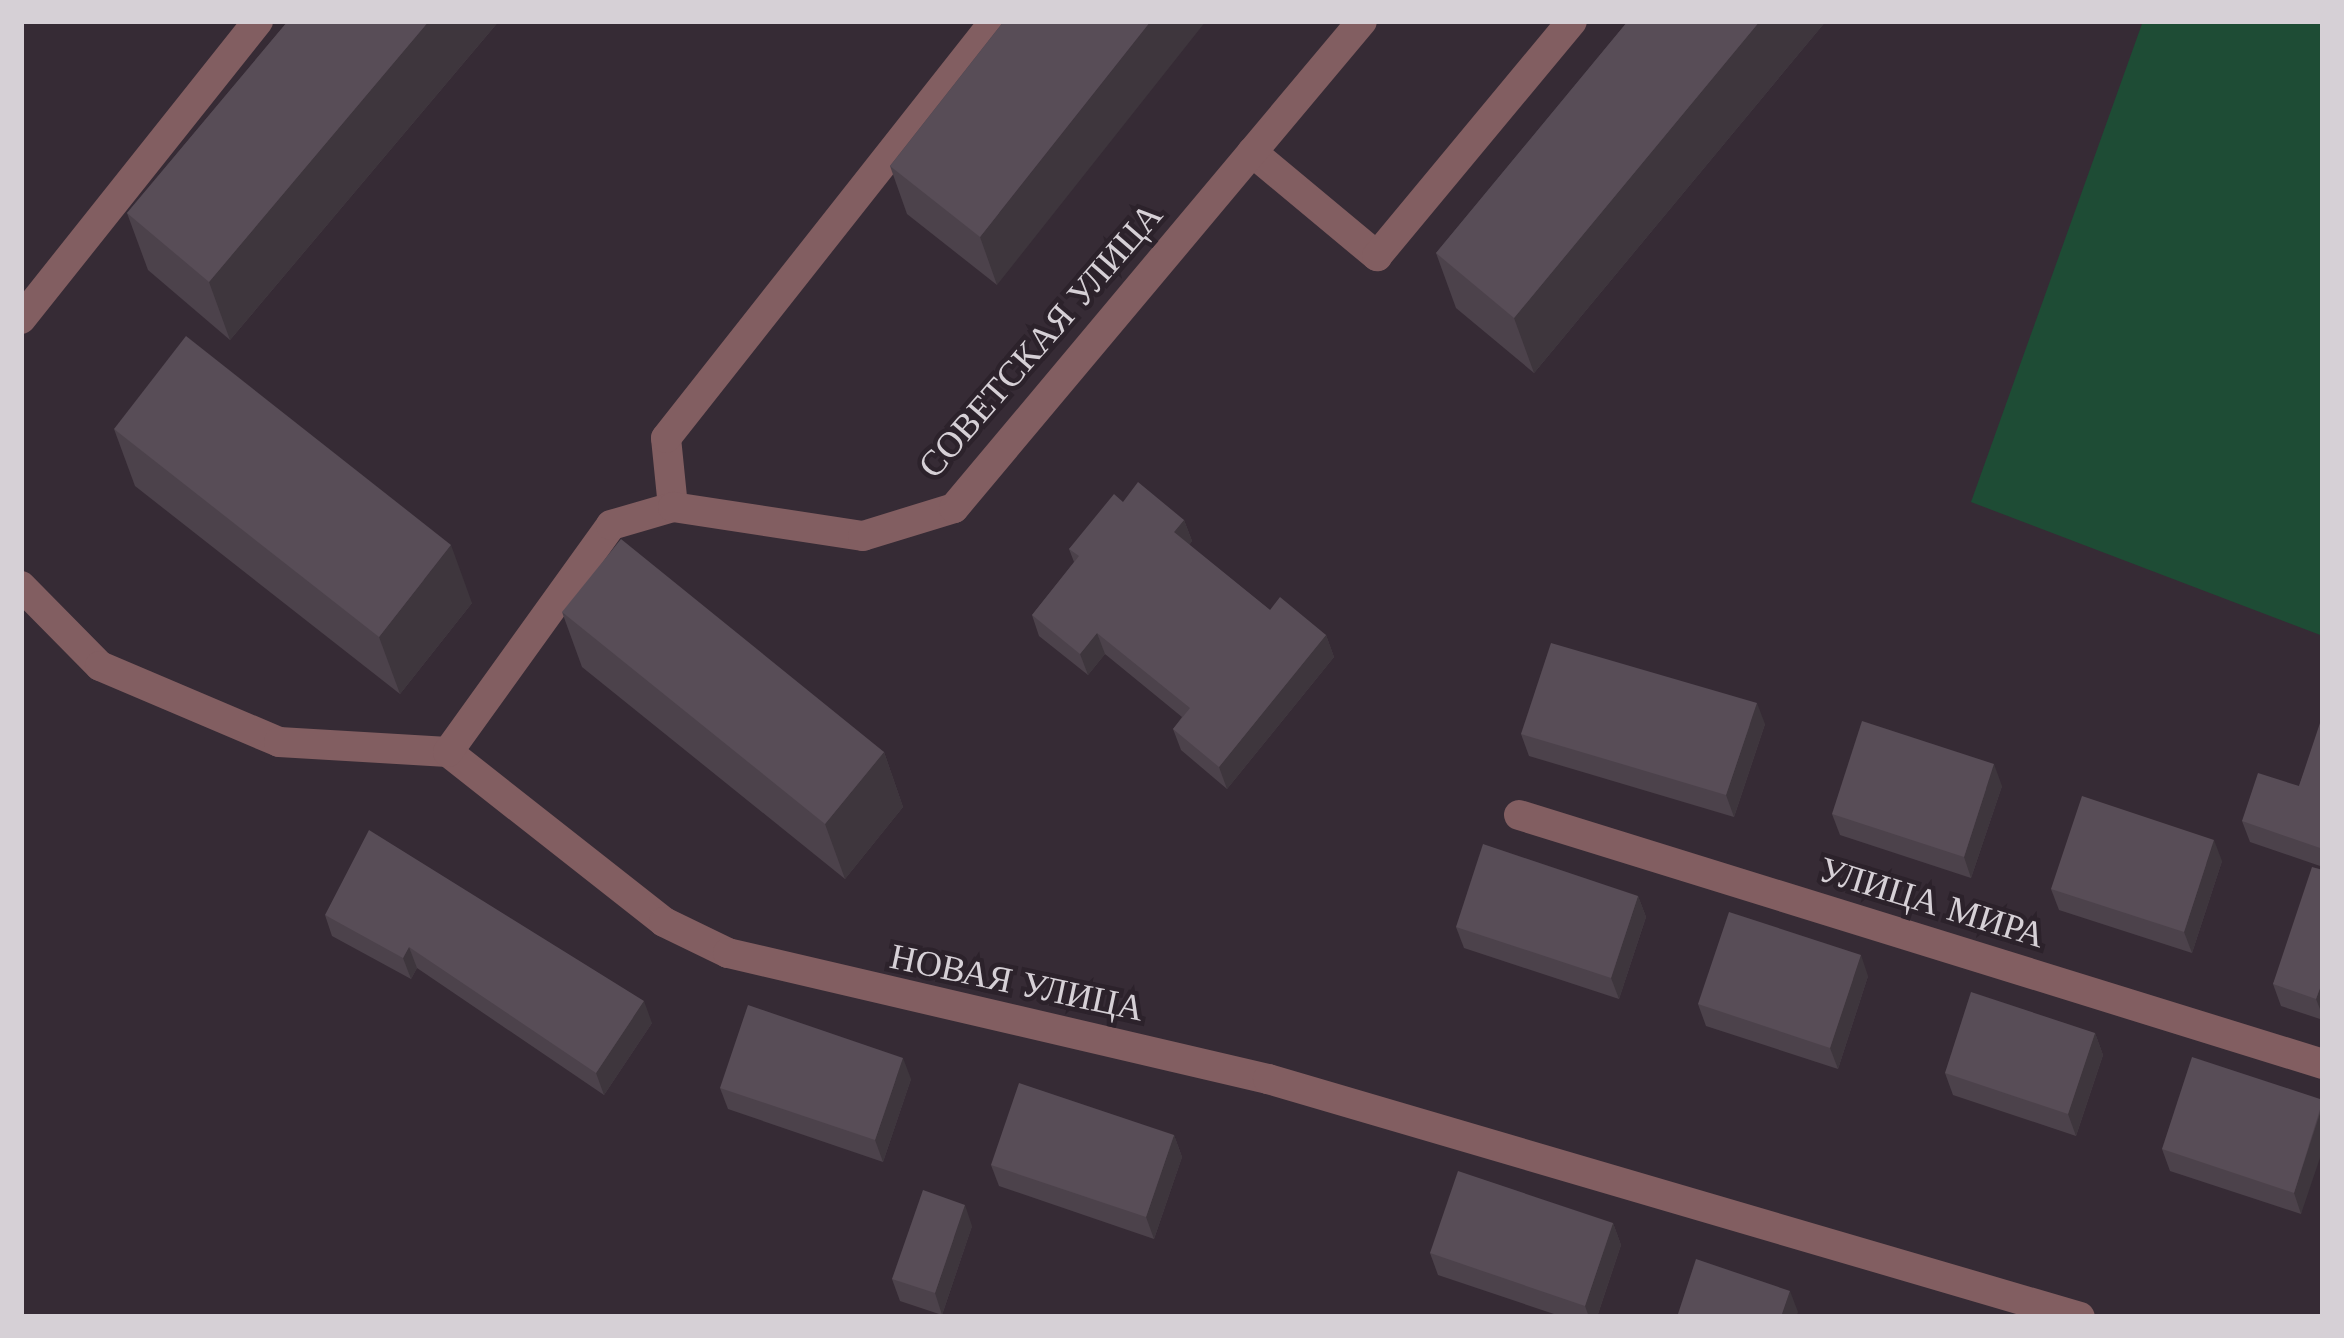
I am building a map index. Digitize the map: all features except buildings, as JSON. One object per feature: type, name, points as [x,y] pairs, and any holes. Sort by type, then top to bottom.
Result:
[{"type":"street","points":[[21,319],[258,21]]},
{"type":"street","points":[[673,507],[666,438],[995,21]]},
{"type":"street","name":"СОВЕТСКАЯ УЛИЦА","points":[[448,752],[611,525],[673,507],[863,536],[954,508],[1362,21]]},
{"type":"street","points":[[1252,152],[1377,256],[1572,21]]},
{"type":"street","points":[[21,586],[100,666],[279,742],[448,752]]},
{"type":"street","name":"НОВАЯ УЛИЦА","points":[[448,752],[664,922],[728,953],[1268,1079],[2080,1317]]},
{"type":"street","name":"УЛИЦА МИРА","points":[[1519,815],[2323,1064]]},
{"type":"green space","points":[[2143,21],[2323,21],[2323,636],[1971,502]]}]
